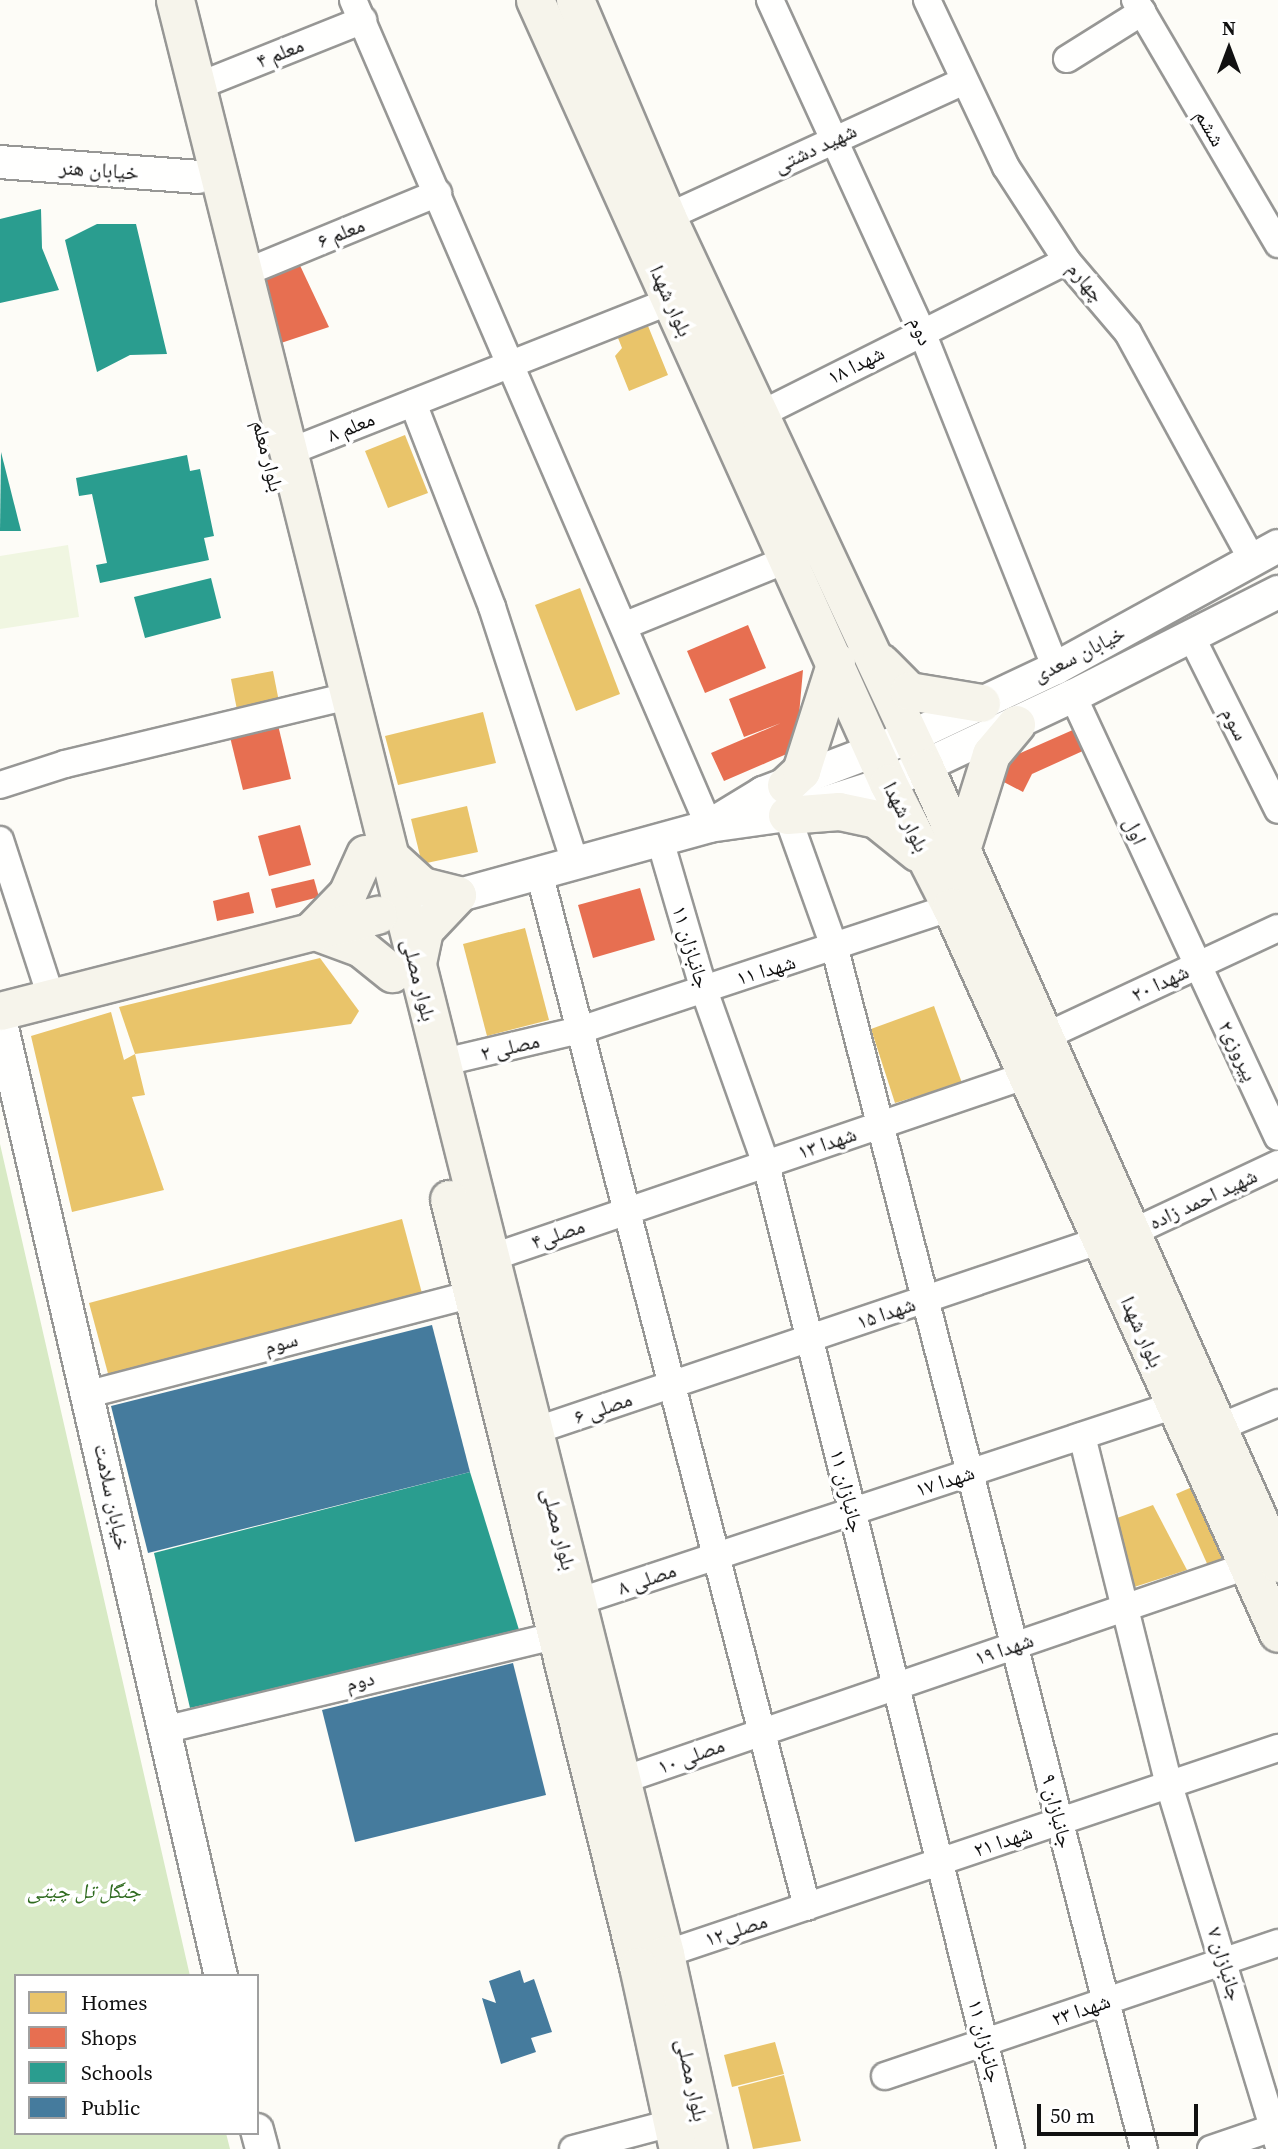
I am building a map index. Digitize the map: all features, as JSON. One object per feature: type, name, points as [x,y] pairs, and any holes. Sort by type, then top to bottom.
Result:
[{"type":"main road","name":"بلوار معلم","points":[[149,0],[198,177],[332,700],[376,854]]},
{"type":"main road","name":"بلوار معلم","points":[[175,0],[289,452],[390,913]]},
{"type":"main road","name":"بلوار شهدا","points":[[535,0],[671,301],[805,552],[872,653],[917,752],[944,857],[951,906],[1027,1075],[1220,1427],[1262,1564],[1278,1633]]},
{"type":"main road","name":"بلوار شهدا","points":[[575,0],[667,217],[759,415],[805,552],[836,662],[881,768],[944,857],[1042,1038],[1175,1405],[1262,1564]]},
{"type":"main road","points":[[872,653],[909,691],[981,703]]},
{"type":"main road","points":[[836,662],[801,771],[786,800],[876,818],[944,857],[991,754],[1016,724]]},
{"type":"main road","points":[[376,854],[422,886],[457,895],[424,930],[404,970],[361,948],[312,930],[347,894],[376,854]]},
{"type":"main road","points":[[0,1011],[312,930],[390,913]]},
{"type":"main road","name":"بلوار مصلی","points":[[390,913],[472,1294],[552,1558],[577,1602],[665,1954],[689,2134]]},
{"type":"main road","name":"بلوار مصلی","points":[[404,970],[440,1063],[534,1431],[552,1558],[558,1635],[689,2134]]},
{"type":"street","name":"دوم","points":[[771,0],[922,332],[1056,668]]},
{"type":"street","name":"چهارم","points":[[927,0],[1006,166],[1068,261],[1128,332],[1266,553]]},
{"type":"street","points":[[1067,59],[1138,6]]},
{"type":"street","name":"ششم","points":[[1138,6],[1278,244]]},
{"type":"street","name":"معلم ۴","points":[[198,86],[358,10]]},
{"type":"street","points":[[358,10],[626,625],[709,826]]},
{"type":"street","name":"شهید دشتی","points":[[667,217],[964,81]]},
{"type":"street","name":"خیابان هنر","points":[[0,162],[198,177]]},
{"type":"street","name":"معلم ۶","points":[[244,273],[438,193]]},
{"type":"street","name":"شهدا ۱۸","points":[[759,415],[1068,261]]},
{"type":"street","name":"معلم ۸","points":[[289,452],[671,301]]},
{"type":"street","points":[[413,403],[480,572],[575,862]]},
{"type":"street","points":[[626,625],[805,552]]},
{"type":"street","name":"خیابان سعدی","points":[[917,752],[981,703],[1056,668],[1266,553]]},
{"type":"street","name":"خیابان سعدی","points":[[390,913],[709,826],[881,768],[917,752],[1016,724],[1275,600]]},
{"type":"street","name":"سوم","points":[[1192,638],[1278,810]]},
{"type":"street","name":"اول","points":[[1073,696],[1197,966]]},
{"type":"street","points":[[0,785],[65,764],[332,700]]},
{"type":"street","name":"جانبازان ۹","points":[[786,800],[835,949],[1144,2149]]},
{"type":"street","points":[[0,840],[51,997]]},
{"type":"street","name":"جانبازان ۱۱","points":[[660,840],[704,990],[766,1164],[1011,2149]]},
{"type":"street","points":[[539,872],[807,1907]]},
{"type":"street","name":"شهدا ۱۱","points":[[580,1030],[835,949],[951,906]]},
{"type":"street","name":"شهدا ۲۰","points":[[1042,1038],[1278,928]]},
{"type":"street","name":"پیروزی۲","points":[[1197,966],[1278,1137]]},
{"type":"street","name":"خیابان سلامت","points":[[0,1019],[89,1394],[163,1730],[221,1974]]},
{"type":"street","name":"مصلی ۲","points":[[440,1063],[580,1030]]},
{"type":"street","name":"شهدا ۱۳","points":[[627,1210],[1027,1075]]},
{"type":"street","name":"شهید احمد زاده","points":[[1115,1237],[1278,1164]]},
{"type":"street","name":"مصلی۴","points":[[490,1258],[627,1210]]},
{"type":"street","name":"شهدا ۱۵","points":[[671,1384],[1115,1237]]},
{"type":"street","name":"سوم","points":[[89,1394],[472,1294]]},
{"type":"street","name":"مصلی ۶","points":[[534,1431],[671,1384]]},
{"type":"street","points":[[1220,1427],[1278,1403]]},
{"type":"street","name":"شهدا ۱۷","points":[[716,1555],[1175,1405]]},
{"type":"street","name":"جانبازان ۷","points":[[1082,1436],[1169,1785],[1277,2133]]},
{"type":"street","name":"مصلی ۸","points":[[577,1602],[716,1555]]},
{"type":"street","name":"شهدا ۱۹","points":[[761,1731],[1262,1564]]},
{"type":"street","name":"دوم","points":[[163,1730],[558,1635]]},
{"type":"street","name":"مصلی ۱۰","points":[[620,1781],[761,1731]]},
{"type":"street","name":"شهدا ۲۱","points":[[807,1907],[1278,1748]]},
{"type":"street","name":"مصلی۱۲","points":[[665,1954],[807,1907]]},
{"type":"street","name":"شهدا ۲۳","points":[[885,2076],[1106,2002],[1224,1959],[1278,1943]]},
{"type":"street","points":[[1211,2149],[1277,2133]]},
{"type":"street","points":[[573,2149],[689,2134]]},
{"type":"green space","points":[[68,545],[79,617],[0,629],[0,556]]},
{"type":"green space","name":"جنگل تل چیتی","points":[[0,1144],[190,1974],[14,1974],[14,2135],[226,2135],[230,2149],[0,2149]]},
{"type":"building: Homes","points":[[646,321],[668,375],[629,391],[615,356],[622,348],[616,333]]},
{"type":"building: Homes","points":[[405,435],[428,493],[388,508],[365,451]]},
{"type":"building: Homes","points":[[580,588],[620,694],[576,711],[535,605]]},
{"type":"building: Homes","points":[[273,671],[280,707],[238,715],[231,679]]},
{"type":"building: Homes","points":[[483,712],[496,763],[398,785],[385,736]]},
{"type":"building: Homes","points":[[467,806],[478,852],[422,864],[411,819]]},
{"type":"building: Homes","points":[[525,928],[549,1020],[487,1036],[463,944]]},
{"type":"building: Homes","points":[[320,958],[359,1011],[351,1024],[135,1054],[119,1007]]},
{"type":"building: Homes","points":[[934,1006],[962,1083],[895,1103],[871,1029]]},
{"type":"building: Homes","points":[[111,1012],[124,1060],[135,1054],[145,1095],[132,1097],[164,1190],[72,1212],[31,1036]]},
{"type":"building: Homes","points":[[402,1219],[423,1297],[110,1381],[89,1303]]},
{"type":"building: Homes","points":[[1199,1484],[1231,1558],[1213,1577],[1176,1494]]},
{"type":"building: Homes","points":[[1153,1505],[1187,1570],[1128,1589],[1106,1522]]},
{"type":"building: Homes","points":[[775,2042],[784,2074],[732,2087],[724,2055]]},
{"type":"building: Homes","points":[[784,2075],[801,2141],[753,2149],[738,2087]]},
{"type":"building: Shops","points":[[296,257],[329,327],[269,347],[251,276]]},
{"type":"building: Shops","points":[[748,625],[766,668],[705,693],[687,651]]},
{"type":"building: Shops","points":[[803,670],[799,715],[789,753],[724,781],[711,753],[781,723],[744,737],[729,699]]},
{"type":"building: Shops","points":[[278,725],[291,779],[243,790],[230,737]]},
{"type":"building: Shops","points":[[1075,729],[1085,750],[1032,774],[1023,792],[1000,780],[1000,762]]},
{"type":"building: Shops","points":[[300,825],[311,865],[269,876],[258,836]]},
{"type":"building: Shops","points":[[314,879],[319,897],[276,908],[271,889]]},
{"type":"building: Shops","points":[[640,888],[655,940],[593,958],[578,905]]},
{"type":"building: Shops","points":[[249,892],[254,913],[217,921],[213,901]]},
{"type":"building: Schools","points":[[41,209],[42,248],[59,290],[0,303],[0,219]]},
{"type":"building: Schools","points":[[97,224],[136,224],[167,354],[130,355],[97,372],[65,240]]},
{"type":"building: Schools","points":[[1,452],[21,531],[0,531]]},
{"type":"building: Schools","points":[[187,455],[190,471],[200,469],[214,536],[204,538],[209,560],[100,583],[96,565],[107,563],[92,494],[79,496],[76,478]]},
{"type":"building: Schools","points":[[211,578],[221,618],[145,638],[134,597]]},
{"type":"building: Schools","points":[[470,1472],[520,1633],[190,1708],[154,1553]]},
{"type":"building: Public","points":[[432,1325],[470,1472],[148,1553],[111,1406]]},
{"type":"building: Public","points":[[513,1663],[546,1795],[355,1842],[322,1710]]},
{"type":"building: Public","points":[[520,1970],[524,1983],[534,1979],[552,2032],[531,2038],[536,2052],[501,2064],[482,1998],[496,2003],[489,1981]]}]
